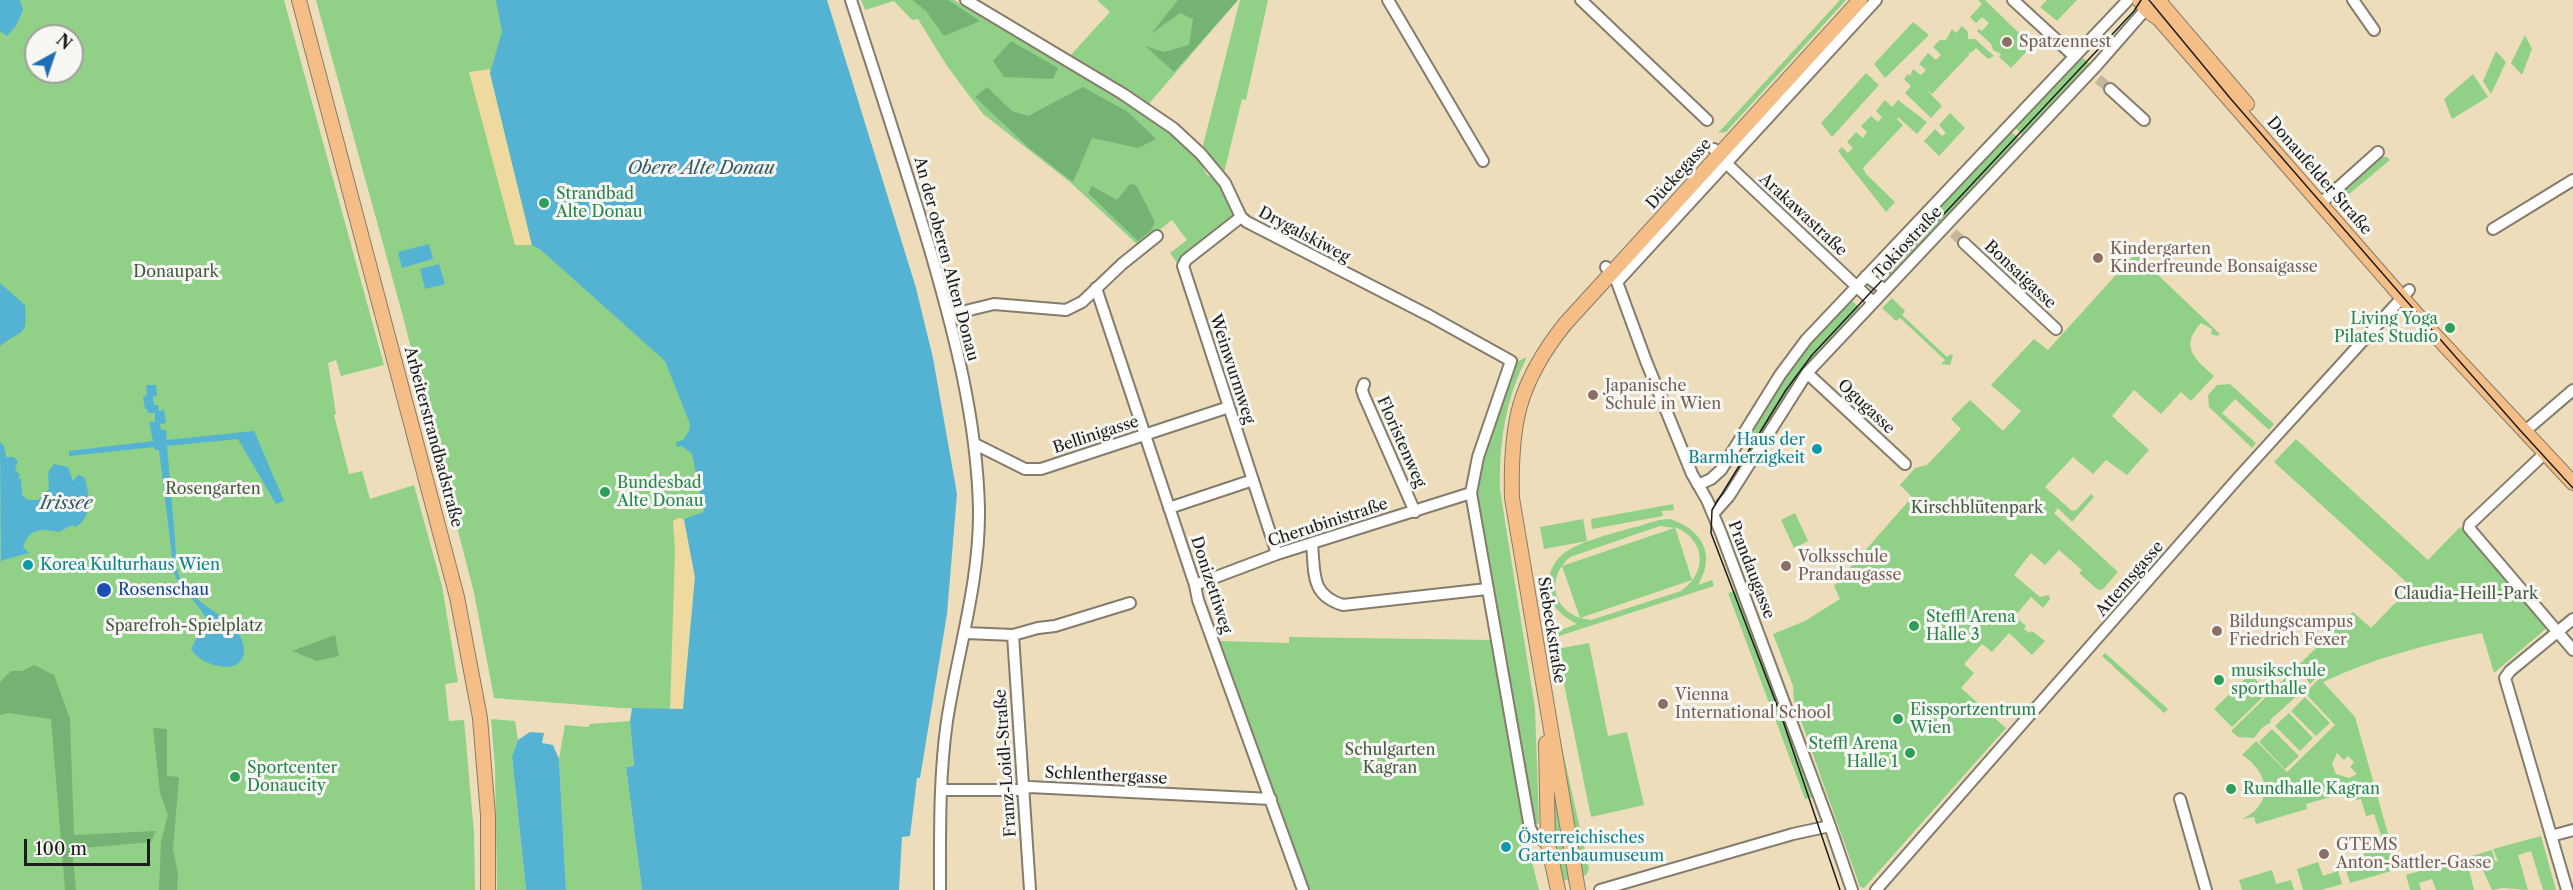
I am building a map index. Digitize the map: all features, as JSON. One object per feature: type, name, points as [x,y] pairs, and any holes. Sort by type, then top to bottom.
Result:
[{"type":"main road","name":"Arbeiterstrandbadstraße","points":[[299,0],[457,597],[480,718],[488,815],[488,890]]},
{"type":"main road","name":"Dückegasse","points":[[1720,156],[1849,0]]},
{"type":"main road","name":"Dückegasse","points":[[1528,375],[1538,348],[1558,319],[1612,274],[1860,0]]},
{"type":"main road","name":"Donaufelder Straße","points":[[2158,0],[2474,375],[2573,483]]},
{"type":"main road","name":"Donaufelder Straße","points":[[2145,3],[2325,200]]},
{"type":"main road","name":"Siebeckstraße","points":[[1528,375],[1513,410],[1508,434],[1507,499],[1535,660],[1546,744],[1548,844],[1558,890]]},
{"type":"main road","name":"Siebeckstraße","points":[[1528,375],[1513,434],[1512,498],[1578,890]]},
{"type":"main road","name":"Donaufelder Straße","points":[[2544,454],[2573,493]]},
{"type":"street","name":"An der oberen Alten Donau","points":[[851,0],[894,131],[949,315],[975,444],[978,531],[966,633],[948,718],[941,790],[940,890]]},
{"type":"street","name":"Drygalskiweg","points":[[966,0],[1131,99],[1173,128],[1201,154],[1225,183],[1241,218],[1275,238],[1430,316],[1511,361]]},
{"type":"street","points":[[1388,0],[1483,161]]},
{"type":"street","points":[[1581,0],[1707,120]]},
{"type":"street","name":"Dückegasse","points":[[1720,156],[1876,0]]},
{"type":"street","points":[[2013,0],[2074,56]]},
{"type":"street","name":"Tokiostraße","points":[[1698,485],[1719,473],[1793,356],[2128,0]]},
{"type":"street","points":[[2353,0],[2374,30]]},
{"type":"street","name":"Tokiostraße","points":[[1713,514],[1732,492],[1807,373],[1884,289],[1949,229],[2094,75],[2145,3]]},
{"type":"street","points":[[2110,89],[2144,120]]},
{"type":"street","points":[[2325,200],[2378,152]]},
{"type":"street","name":"Arakawastraße","points":[[1720,156],[1873,302]]},
{"type":"street","points":[[2493,229],[2573,180]]},
{"type":"street","name":"Weinwurmweg","points":[[1241,218],[1186,260],[1183,266],[1277,555]]},
{"type":"street","points":[[949,315],[994,304],[1016,304],[1044,310],[1066,310],[1082,302],[1156,236]]},
{"type":"street","name":"Bonsaigasse","points":[[1964,243],[2056,329]]},
{"type":"street","name":"Prandaugasse","points":[[1612,274],[1650,371],[1698,485],[1713,514],[1830,826],[1851,890]]},
{"type":"street","points":[[1866,276],[1884,289]]},
{"type":"street","name":"Donizettiweg","points":[[1096,288],[1195,585],[1198,600],[1303,890]]},
{"type":"street","name":"Attemsgasse","points":[[1876,890],[2241,476],[2406,294]]},
{"type":"street","name":"Siebeckstraße","points":[[1511,361],[1478,457],[1471,493],[1530,828],[1533,834],[1548,844]]},
{"type":"street","name":"Ogugasse","points":[[1807,373],[1905,464]]},
{"type":"street","name":"Floristenweg","points":[[1364,384],[1362,390],[1364,396],[1415,512]]},
{"type":"street","points":[[2524,432],[2573,390]]},
{"type":"street","name":"Bellinigasse","points":[[975,444],[1025,469],[1041,469],[1229,407]]},
{"type":"street","points":[[2544,454],[2470,524],[2469,528],[2573,650]]},
{"type":"street","points":[[1169,508],[1253,480]]},
{"type":"street","name":"Cherubinistraße","points":[[1195,585],[1277,555],[1471,493]]},
{"type":"street","points":[[1312,544],[1316,583],[1322,594],[1331,601],[1343,604],[1487,589]]},
{"type":"street","points":[[966,633],[1013,635],[1055,626],[1130,603]]},
{"type":"street","points":[[2567,890],[2505,682],[2511,671],[2573,619]]},
{"type":"street","name":"Franz-Loidl-Straße","points":[[1013,635],[1030,890]]},
{"type":"street","name":"Schlenthergasse","points":[[941,790],[1023,790],[1029,787],[1271,799]]},
{"type":"street","points":[[2180,800],[2206,890]]},
{"type":"street","points":[[1600,890],[1793,834],[1830,826]]},
{"type":"street","points":[[2551,836],[2573,830]]},
{"type":"green space","name":"Donaupark","points":[[0,0],[284,0],[384,365],[341,376],[336,360],[328,363],[336,414],[334,415],[349,474],[362,471],[370,499],[414,485],[442,586],[458,682],[445,684],[449,721],[464,720],[474,833],[475,890],[0,890]]},
{"type":"green space","name":"Strandbad Alte Donau","points":[[316,0],[652,0],[756,349],[683,710],[622,708],[494,698],[474,593],[402,313]]},
{"type":"green space","points":[[861,0],[954,0],[1160,123],[1196,155],[1207,175],[1216,179],[1233,214],[1231,220],[1178,264],[1170,253],[1187,240],[1172,220],[1139,246],[1070,182],[983,114],[947,66],[918,19],[912,20],[894,1],[865,10]]},
{"type":"green space","points":[[912,0],[948,0],[980,21],[944,36],[926,11]]},
{"type":"green space","points":[[1097,0],[1238,0],[1147,106],[1069,57],[1110,12]]},
{"type":"green space","points":[[1178,0],[1238,0],[1174,72],[1145,46],[1164,52],[1189,45],[1193,19],[1180,13],[1151,34]]},
{"type":"green space","points":[[1240,0],[1268,0],[1246,100],[1242,99],[1224,173],[1202,149]]},
{"type":"green space","points":[[1840,0],[1846,0],[1726,132],[1718,133]]},
{"type":"green space","name":"Spatzennest","points":[[1978,0],[1985,0],[2021,35],[2018,38],[2029,49],[2011,68],[1999,57],[2001,54],[1993,50],[1991,44],[1977,31],[1979,29],[1982,31],[1989,23],[1982,17],[1976,23],[1970,17],[1982,4]]},
{"type":"green space","points":[[2047,0],[2077,0],[2057,21],[2040,7]]},
{"type":"green space","points":[[1913,22],[1929,35],[1885,78],[1874,64]]},
{"type":"green space","points":[[1962,26],[1968,32],[1968,39],[1975,39],[1994,56],[1988,59],[1976,48],[1971,53],[1969,52],[1969,55],[1932,94],[1925,88],[1942,106],[1931,118],[1905,93],[1911,86],[1904,79],[1908,74],[1910,76],[1913,69],[1921,75],[1926,70],[1919,64],[1928,53],[1936,60],[1941,55],[1933,47],[1940,40],[1946,40],[1952,29],[1956,33]]},
{"type":"green space","points":[[2525,35],[2532,49],[2522,75],[2511,63]]},
{"type":"green space","points":[[1011,41],[1058,68],[1053,79],[1004,77],[993,61]]},
{"type":"green space","points":[[2496,51],[2506,62],[2491,94],[2483,81]]},
{"type":"green space","points":[[2083,52],[2083,58],[2091,65],[2024,136],[2013,126]]},
{"type":"green space","points":[[1866,73],[1879,85],[1832,137],[1821,123]]},
{"type":"green space","points":[[2473,74],[2488,97],[2452,119],[2444,99]]},
{"type":"green space","points":[[987,87],[1012,111],[1028,116],[1083,87],[1128,112],[1156,139],[1138,148],[1092,138],[1073,182],[1029,148],[975,97]]},
{"type":"green space","points":[[1885,100],[1892,107],[1898,100],[1927,122],[1917,134],[1898,117],[1897,119],[1903,125],[1863,168],[1866,174],[1895,202],[1886,212],[1838,151],[1842,147],[1848,153],[1853,148],[1847,142],[1856,132],[1863,138],[1867,132],[1861,126],[1871,116],[1878,122],[1882,117],[1876,111]]},
{"type":"green space","points":[[1950,113],[1965,128],[1939,156],[1924,141],[1935,129],[1942,136],[1946,133],[1939,125]]},
{"type":"green space","points":[[2010,130],[2020,140],[1891,277],[1880,267]]},
{"type":"green space","points":[[2380,157],[2387,157],[2390,160],[2342,200],[2337,194]]},
{"type":"green space","points":[[1130,184],[1136,185],[1155,222],[1151,230],[1138,241],[1088,193],[1092,186],[1117,200]]},
{"type":"green space","name":"Kirschblütenpark","points":[[2137,255],[2220,334],[2217,336],[2211,334],[2212,329],[2201,323],[2194,331],[2190,346],[2196,358],[2214,376],[2191,401],[2181,392],[2161,414],[2134,390],[2112,416],[2149,450],[2127,475],[2106,460],[2093,474],[2073,457],[2045,487],[2072,511],[2076,510],[2091,494],[2094,497],[2072,522],[2058,508],[2054,513],[2118,572],[2103,589],[2098,590],[2079,573],[2082,570],[2059,550],[2045,565],[2031,553],[2014,575],[2040,597],[2049,595],[2050,599],[2043,608],[2031,597],[2015,616],[2026,626],[2024,629],[2029,633],[2032,631],[2045,641],[2032,655],[2009,633],[1992,652],[1982,644],[1964,664],[1974,673],[1961,688],[2006,728],[1864,888],[1860,887],[1794,701],[1793,686],[1773,634],[1805,621],[1840,599],[1834,586],[1912,497],[1900,485],[1915,468],[1927,465],[1961,429],[1951,419],[1970,400],[2003,431],[2021,411],[1991,385],[2034,339],[2048,350],[2133,256]]},
{"type":"green space","points":[[1892,298],[1905,311],[1902,315],[1947,357],[1951,354],[1953,356],[1950,365],[1941,364],[1945,360],[1900,318],[1896,321],[1882,308]]},
{"type":"green space","points":[[1850,299],[1861,309],[1759,442],[1747,435],[1796,358]]},
{"type":"green space","points":[[1595,300],[1551,354],[1535,384],[1525,413],[1517,460],[1519,504],[1558,730],[1589,869],[1586,875],[1579,877],[1515,497],[1519,416],[1545,354]]},
{"type":"green space","points":[[1527,357],[1513,389],[1505,422],[1500,490],[1535,708],[1539,823],[1533,826],[1476,492],[1481,459],[1514,363]]},
{"type":"green space","points":[[2230,384],[2274,424],[2269,430],[2235,399],[2222,413],[2256,443],[2252,448],[2209,407],[2208,395],[2217,385]]},
{"type":"green space","name":"Claudia-Heill-Park","points":[[2296,439],[2428,560],[2460,527],[2549,626],[2494,673],[2482,633],[2401,653],[2323,682],[2355,717],[2398,869],[2350,883],[2343,860],[2376,850],[2374,841],[2382,838],[2374,814],[2366,816],[2361,799],[2352,801],[2345,793],[2306,804],[2307,809],[2256,824],[2254,817],[2242,819],[2253,813],[2260,805],[2264,797],[2264,788],[2263,779],[2258,770],[2242,755],[2256,741],[2287,772],[2335,725],[2305,693],[2319,679],[2317,677],[2310,684],[2305,677],[2294,682],[2294,690],[2299,694],[2254,738],[2238,737],[2231,731],[2353,612],[2371,628],[2393,605],[2414,589],[2274,462]],"holes":[[[2337,753],[2344,760],[2348,756],[2354,762],[2350,767],[2357,774],[2349,778],[2336,774],[2332,764]]]},
{"type":"green space","points":[[1673,504],[1674,510],[1662,511],[1663,516],[1592,529],[1591,519]]},
{"type":"green space","points":[[1795,513],[1808,541],[1794,548],[1781,520]]},
{"type":"green space","points":[[1583,519],[1587,541],[1544,549],[1540,527]]},
{"type":"green space","points":[[1670,519],[1691,530],[1698,537],[1706,554],[1706,564],[1698,585],[1712,580],[1714,586],[1559,636],[1557,631],[1577,624],[1557,609],[1550,599],[1549,576],[1559,558],[1567,551],[1586,542],[1659,520]],"holes":[[[1660,526],[1674,528],[1562,566],[1570,557]],[[1675,527],[1693,540],[1698,548],[1699,566],[1696,575],[1690,583],[1681,591],[1591,620],[1580,618],[1692,580]],[[1562,566],[1580,618],[1563,607],[1558,599],[1555,582]]]},
{"type":"green space","points":[[1736,591],[1813,797],[1805,799],[1728,593]]},
{"type":"green space","points":[[335,635],[339,656],[317,661],[292,651]]},
{"type":"green space","name":"Schulgarten Kagran","points":[[1289,637],[1492,640],[1522,821],[1539,890],[1310,890],[1220,641],[1289,643]]},
{"type":"green space","points":[[1589,643],[1608,736],[1627,732],[1644,805],[1591,817],[1557,649]]},
{"type":"green space","points":[[2105,653],[2168,709],[2164,713],[2102,656]]},
{"type":"green space","points":[[34,665],[54,675],[70,719],[74,835],[156,831],[151,842],[72,849],[76,890],[65,890],[51,719],[8,713],[0,715],[0,682],[11,671],[22,671]]},
{"type":"green space","points":[[2250,674],[2268,692],[2232,727],[2214,709]]},
{"type":"green space","points":[[2305,697],[2330,723],[2316,736],[2291,711]]},
{"type":"green space","points":[[2289,713],[2313,738],[2300,751],[2275,726]]},
{"type":"green space","points":[[491,719],[515,721],[518,740],[512,758],[526,890],[497,890],[495,767]]},
{"type":"green space","points":[[630,721],[634,766],[626,767],[642,890],[566,890],[559,759],[565,725],[588,727],[590,724]]},
{"type":"green space","points":[[153,728],[167,729],[167,776],[179,777],[173,849],[178,874],[177,890],[159,890],[161,841],[168,815],[160,793]]},
{"type":"green space","points":[[2272,729],[2299,756],[2285,769],[2259,742]]},
{"type":"green space","points":[[1557,801],[1571,879],[1562,881],[1556,852],[1554,802]]},
{"type":"green space","points":[[2541,836],[2556,890],[2543,890],[2531,851],[2518,855],[2528,890],[2503,888],[2492,890],[2481,866],[2469,870],[2474,890],[2436,890],[2432,879],[2419,883],[2421,890],[2410,890],[2406,875],[2492,850],[2495,861],[2498,861],[2493,849]]},
{"type":"green space","points":[[2318,862],[2323,876],[2338,871],[2342,884],[2321,890],[2303,890],[2297,869]]},
{"type":"green space","points":[[2272,870],[2276,884],[2291,880],[2294,890],[2242,890],[2239,880]]},
{"type":"sand","points":[[490,69],[532,245],[515,245],[469,72]]},
{"type":"sand","points":[[678,518],[684,519],[695,577],[683,710],[670,710],[675,550],[673,521]]},
{"type":"water","points":[[0,0],[20,0],[23,10],[16,26],[7,36],[0,31]]},
{"type":"water","name":"Obere Alte Donau","points":[[496,0],[827,0],[916,288],[933,358],[957,494],[947,614],[920,778],[917,778],[910,836],[902,837],[899,890],[642,890],[626,767],[634,766],[630,721],[632,708],[683,709],[695,577],[684,519],[704,512],[692,454],[682,446],[677,447],[676,442],[683,440],[689,431],[690,424],[665,361],[541,250],[532,245],[490,73],[502,32]]},
{"type":"water","points":[[429,244],[433,259],[402,268],[398,252]]},
{"type":"water","points":[[439,264],[445,284],[425,289],[420,269]]},
{"type":"water","points":[[0,283],[25,305],[26,316],[22,332],[0,346]]},
{"type":"water","points":[[146,385],[156,385],[157,396],[153,396],[154,405],[158,405],[159,411],[164,410],[166,423],[160,424],[161,430],[166,430],[167,440],[254,431],[284,501],[276,504],[238,439],[167,446],[178,573],[188,591],[236,630],[242,639],[244,649],[238,664],[222,667],[212,665],[191,649],[206,619],[174,573],[159,450],[155,450],[154,447],[69,456],[69,451],[153,441],[149,422],[155,422],[155,413],[148,413],[145,409],[143,396],[147,395]]},
{"type":"water","name":"Irissee","points":[[0,442],[4,446],[6,457],[13,457],[18,461],[15,470],[20,475],[18,479],[21,479],[22,495],[28,500],[38,500],[49,489],[48,472],[54,464],[68,467],[73,481],[78,475],[84,477],[89,498],[87,512],[81,523],[59,532],[38,530],[33,532],[23,547],[29,553],[3,560],[1,563]]},
{"type":"water","points":[[530,732],[544,733],[542,743],[553,745],[559,759],[566,890],[526,890],[512,757],[518,740]]},
{"type":"tunnel","points":[[2098,79],[2110,89]]},
{"type":"tunnel","points":[[1953,233],[1964,243]]},
{"type":"tram line","points":[[1840,890],[1783,721],[1711,533],[1712,510],[1786,390],[1812,355],[2134,11],[2141,0]]},
{"type":"tram line","points":[[2149,0],[2230,98],[2573,488]]},
{"type":"place","name":"Spatzennest","points":[[2007,42]]},
{"type":"place","name":"Strandbad Alte Donau","points":[[544,203]]},
{"type":"place","name":"Kindergarten Kinderfreunde Bonsaigasse","points":[[2098,258]]},
{"type":"place","name":"Living Yoga Pilates Studio","points":[[2450,328]]},
{"type":"place","name":"Japanische Schule in Wien","points":[[1593,395]]},
{"type":"place","name":"Haus der Barmherzigkeit","points":[[1817,449]]},
{"type":"place","name":"Bundesbad Alte Donau","points":[[605,492]]},
{"type":"place","name":"Korea Kulturhaus Wien","points":[[28,565]]},
{"type":"place","name":"Volksschule Prandaugasse","points":[[1786,566]]},
{"type":"place","name":"Rosenschau","points":[[104,590]]},
{"type":"place","name":"Steffl Arena Halle 3","points":[[1914,626]]},
{"type":"place","name":"Bildungscampus Friedrich Fexer","points":[[2217,631]]},
{"type":"place","name":"musikschule sporthalle","points":[[2219,680]]},
{"type":"place","name":"Vienna International School","points":[[1663,704]]},
{"type":"place","name":"Eissportzentrum Wien","points":[[1898,719]]},
{"type":"place","name":"Steffl Arena Halle 1","points":[[1910,753]]},
{"type":"place","name":"Sportcenter Donaucity","points":[[235,777]]},
{"type":"place","name":"Rundhalle Kagran","points":[[2231,789]]},
{"type":"place","name":"Österreichisches Gartenbaumuseum","points":[[1506,847]]},
{"type":"place","name":"GTEMS Anton-Sattler-Gasse","points":[[2324,854]]},
{"type":"park label","name":"Rosengarten","points":[[213,489]]},
{"type":"park label","name":"Sparefroh-Spielplatz","points":[[184,626]]}]
